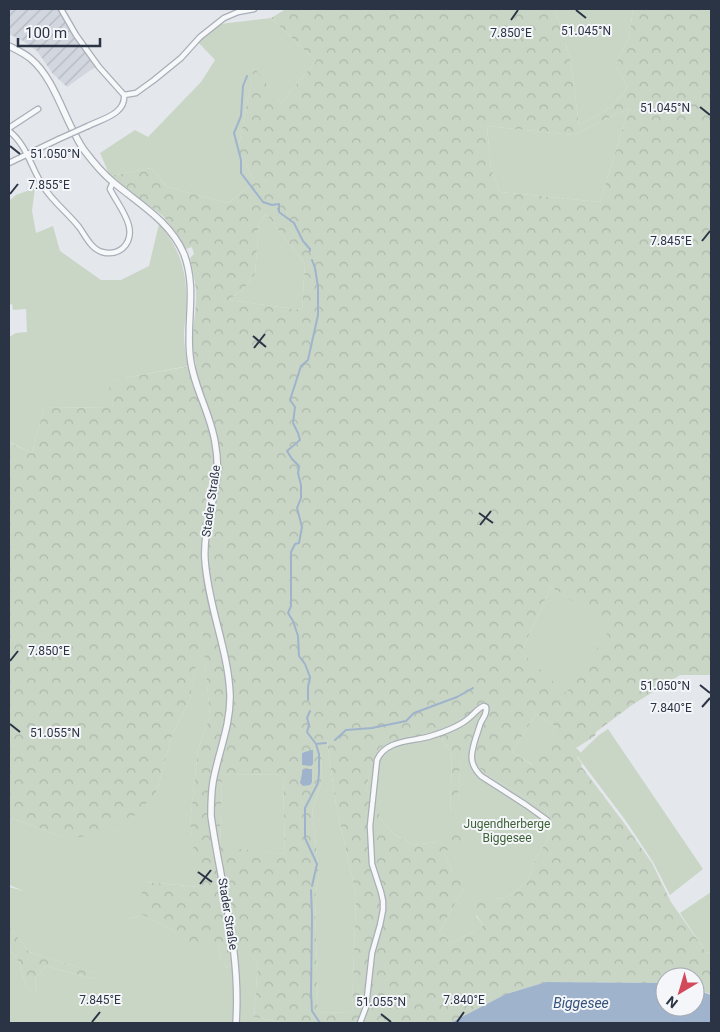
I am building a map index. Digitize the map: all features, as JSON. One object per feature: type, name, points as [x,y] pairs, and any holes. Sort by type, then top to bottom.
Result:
[{"type":"street","points":[[9,163],[117,112],[124,104],[124,95],[99,67],[76,35],[61,9]]},
{"type":"street","points":[[124,95],[136,93],[154,80],[181,58],[200,37],[224,18],[238,12],[254,9]]},
{"type":"street","name":"Stader Straße","points":[[9,46],[33,60],[43,71],[76,138],[92,161],[113,182],[160,220],[171,232],[184,254],[189,270],[191,289],[189,337],[191,366],[215,440],[217,454],[217,477],[206,530],[205,559],[207,578],[226,664],[230,696],[227,723],[213,783],[211,816],[235,950],[236,1023]]},
{"type":"street","points":[[38,108],[9,130],[27,154],[42,186],[92,245],[97,250],[107,253],[117,252],[122,249],[130,236],[129,224],[110,189],[113,182]]},
{"type":"street","points":[[360,1023],[366,1007],[372,953],[380,925],[383,901],[372,864],[370,826],[377,760],[380,753],[391,745],[431,737],[456,727],[484,706],[486,707],[486,712],[480,724],[471,753],[475,770],[481,776],[547,820]]},
{"type":"shaded area","points":[[9,9],[58,9],[95,67],[67,87],[53,74],[37,51],[9,34]]},
{"type":"green space","points":[[286,9],[555,9],[570,58],[579,125],[612,107],[628,87],[615,65],[629,38],[633,9],[711,9],[711,675],[680,675],[632,705],[596,732],[595,736],[576,748],[581,753],[577,757],[582,764],[581,766],[652,863],[671,902],[706,952],[711,953],[711,994],[705,992],[705,967],[655,967],[655,983],[546,982],[506,994],[450,1023],[281,1023],[254,1017],[258,962],[240,951],[227,968],[220,958],[218,942],[203,948],[173,941],[175,931],[143,915],[126,919],[128,908],[145,909],[140,898],[146,882],[199,887],[190,823],[198,749],[210,717],[202,631],[190,699],[173,733],[156,793],[134,816],[127,821],[86,836],[75,838],[60,836],[9,817],[9,444],[32,453],[44,408],[113,407],[108,381],[196,365],[193,348],[196,296],[190,258],[194,254],[192,247],[186,249],[163,216],[110,176],[151,168],[167,187],[228,203],[255,182],[238,150],[254,67],[281,103],[316,61],[271,18]],"holes":[[[629,108],[600,202],[500,192],[491,169],[487,126],[573,135]],[[266,214],[305,264],[302,310],[228,300],[243,290],[255,274],[259,223]],[[551,587],[611,628],[566,693],[521,652]],[[536,714],[556,727],[532,765],[512,752]],[[433,732],[442,739],[452,755],[450,815],[452,816],[458,804],[460,764],[468,745],[474,763],[486,774],[547,810],[550,828],[546,843],[537,856],[528,881],[504,898],[494,899],[487,895],[476,901],[472,908],[483,925],[481,928],[452,943],[439,932],[465,886],[465,882],[453,873],[444,853],[447,850],[457,856],[469,844],[468,835],[444,828],[437,842],[413,845],[395,835],[379,817],[381,799],[366,793],[370,769],[379,748],[390,743]],[[327,741],[336,805],[356,894],[352,1012],[318,1013],[315,899],[319,874],[312,811],[321,783],[322,747]],[[222,774],[283,775],[285,854],[220,847]]]},
{"type":"green space","points":[[555,9],[633,9],[629,38],[615,65],[628,87],[612,107],[579,125],[570,58]]},
{"type":"green space","points":[[271,18],[316,61],[281,103],[254,68],[238,150],[255,182],[228,203],[167,187],[151,168],[110,176],[100,153],[135,130],[148,137],[201,82],[215,60],[198,42],[220,24]]},
{"type":"green space","points":[[629,108],[600,202],[500,192],[491,169],[487,126],[573,135]]},
{"type":"green space","points":[[35,188],[32,211],[36,233],[53,226],[60,251],[101,280],[121,280],[149,266],[159,224],[174,245],[183,267],[186,290],[184,339],[188,366],[109,381],[113,407],[44,408],[32,453],[11,443],[9,444],[9,337],[16,333],[27,332],[26,309],[13,310],[12,304],[9,305],[9,201],[16,195]]},
{"type":"green space","points":[[266,214],[305,264],[302,310],[228,300],[243,290],[255,274],[259,223]]},
{"type":"green space","points":[[551,587],[612,628],[566,694],[521,652]]},
{"type":"green space","points":[[202,628],[210,717],[198,749],[190,823],[200,887],[146,882],[145,909],[127,919],[143,915],[175,931],[174,941],[218,942],[220,958],[227,968],[240,950],[258,962],[254,1017],[281,1023],[9,1023],[9,948],[19,962],[27,989],[37,994],[35,978],[46,966],[93,979],[100,974],[29,952],[9,926],[9,887],[24,891],[9,885],[9,817],[60,836],[156,793],[173,733],[190,699]]},
{"type":"green space","points":[[536,714],[556,727],[533,765],[512,752]]},
{"type":"green space","points":[[608,729],[703,869],[670,895],[653,862],[626,821],[577,756]]},
{"type":"green space","name":"Jugendherberge Biggesee","points":[[433,732],[442,739],[452,755],[450,815],[458,804],[460,764],[468,744],[474,763],[486,774],[547,810],[550,828],[546,843],[537,856],[528,881],[504,898],[494,899],[476,916],[483,925],[481,928],[452,943],[439,932],[465,883],[453,873],[444,853],[447,850],[437,842],[413,845],[395,835],[379,817],[366,793],[370,768],[379,748],[390,743]]},
{"type":"green space","points":[[327,741],[336,805],[356,894],[352,1012],[318,1013],[315,899],[319,874],[312,811],[321,783],[322,747]]},
{"type":"green space","points":[[222,774],[283,775],[285,854],[220,848]]},
{"type":"green space","points":[[711,892],[711,953],[706,952],[680,913]]},
{"type":"green space","points":[[9,926],[29,952],[101,974],[93,979],[46,966],[35,978],[37,995],[27,989],[19,962],[9,948]]},
{"type":"water","points":[[313,750],[313,764],[311,766],[302,765],[302,753]]},
{"type":"water","points":[[303,769],[312,769],[312,782],[310,785],[303,786],[300,783]]},
{"type":"water","name":"Biggesee","points":[[546,982],[655,983],[655,1017],[705,1017],[705,993],[711,995],[711,1023],[450,1023],[506,994]]},
{"type":"waterway","points":[[247,76],[243,86],[241,116],[234,133],[241,160],[241,173],[263,202],[272,205],[279,204],[279,212],[294,223],[310,251]]},
{"type":"waterway","points":[[308,700],[310,677],[305,664],[299,656],[298,636],[288,613],[291,606],[291,552],[295,544],[299,543],[302,527],[297,508],[301,498],[299,466],[287,451],[300,440],[293,423],[295,407],[290,400],[301,366],[308,360],[318,315],[318,287],[312,260]]},
{"type":"waterway","points":[[335,740],[346,730],[372,728],[406,721],[414,713],[457,697],[473,688]]},
{"type":"waterway","points":[[310,711],[307,718],[309,725],[307,732],[316,744],[319,754],[318,783],[305,808],[305,838],[317,864],[312,886]]},
{"type":"waterway","points":[[316,744],[326,743]]},
{"type":"waterway","points":[[311,890],[312,1011],[320,1023]]}]
